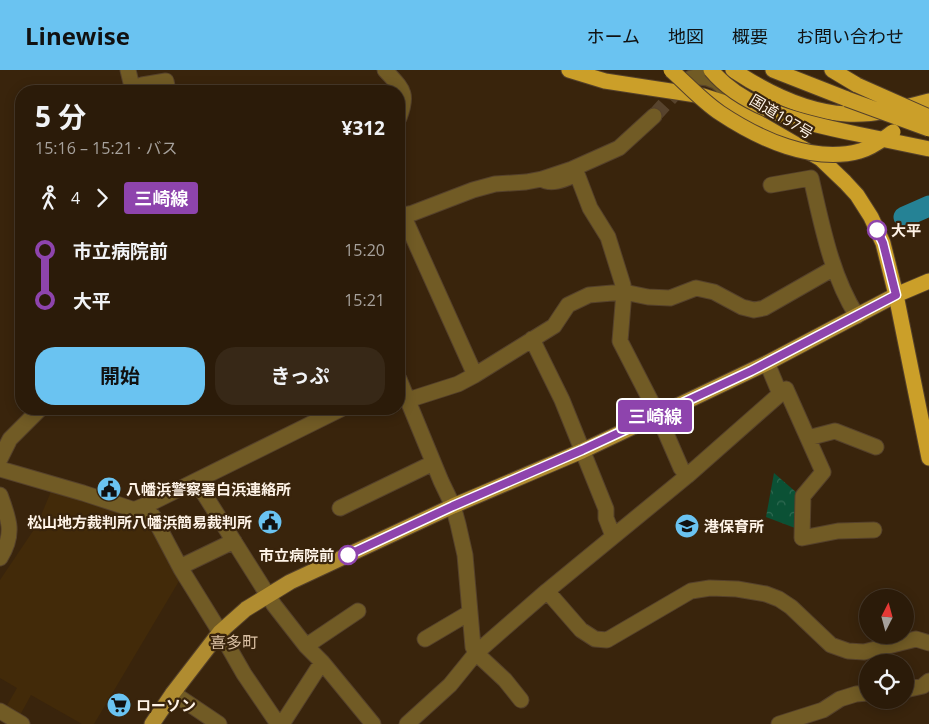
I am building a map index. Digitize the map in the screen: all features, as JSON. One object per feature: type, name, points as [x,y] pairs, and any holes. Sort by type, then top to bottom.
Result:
[{"type":"highway","name":"国道197号","points":[[569,70],[605,81],[703,96],[725,103],[821,159],[845,182],[871,217],[883,243],[896,295],[929,458]]},
{"type":"highway","points":[[671,70],[718,112],[745,128],[772,141],[807,152],[838,156],[862,151],[878,143],[929,103]]},
{"type":"highway","points":[[712,70],[716,76],[735,90],[761,106],[790,118],[819,127],[929,149]]},
{"type":"highway","points":[[733,70],[751,82],[781,97],[822,111],[847,114],[867,113],[929,103]]},
{"type":"highway","points":[[773,70],[929,129]]},
{"type":"highway","points":[[832,70],[878,96],[929,117]]},
{"type":"highway","points":[[896,295],[929,282]]},
{"type":"main road","points":[[152,724],[173,693],[220,632],[246,609],[290,582],[453,506],[658,415],[767,363],[896,295]]},
{"type":"street","points":[[128,70],[140,84],[166,81],[167,85]]},
{"type":"street","points":[[385,70],[398,85]]},
{"type":"street","points":[[691,78],[710,78],[722,85],[727,93],[725,103]]},
{"type":"street","points":[[405,215],[495,184],[526,182],[572,170],[619,148],[654,116]]},
{"type":"street","points":[[542,179],[546,182],[558,181],[577,174],[590,208],[608,237],[624,292],[620,341],[658,415],[686,476]]},
{"type":"street","points":[[772,185],[811,178],[834,268],[846,299],[857,316]]},
{"type":"street","points":[[405,225],[475,375]]},
{"type":"street","points":[[408,400],[458,384],[475,375],[554,326],[568,305],[589,295],[624,292],[648,297],[670,298],[696,288],[714,292],[742,307],[754,310],[764,308],[834,268]]},
{"type":"street","points":[[532,339],[562,400],[606,509],[606,518],[613,536]]},
{"type":"street","points":[[767,363],[780,394]]},
{"type":"street","points":[[407,724],[450,684],[476,653],[786,389],[823,472],[803,496],[802,538],[838,531],[874,530]]},
{"type":"street","points":[[405,394],[453,506],[465,555],[473,647],[476,653],[505,680],[521,700]]},
{"type":"street","points":[[0,459],[10,439],[34,415]]},
{"type":"street","points":[[136,509],[329,415]]},
{"type":"street","points":[[808,438],[835,431],[876,446]]},
{"type":"street","points":[[340,508],[434,463]]},
{"type":"street","points":[[0,469],[136,509],[153,516],[180,567],[244,674],[278,724]]},
{"type":"street","points":[[196,481],[268,595],[306,646],[322,662],[373,724]]},
{"type":"street","points":[[0,495],[9,520],[10,535],[6,549],[0,558]]},
{"type":"street","points":[[180,567],[234,540]]},
{"type":"street","points":[[547,591],[581,630],[595,639],[607,640],[691,591],[710,588],[737,589],[766,594],[779,599],[791,607],[831,645],[848,651],[864,652],[916,639],[929,643]]},
{"type":"street","points":[[306,646],[358,611]]},
{"type":"street","points":[[425,639],[469,613]]},
{"type":"street","points":[[282,724],[322,662]]},
{"type":"street","points":[[914,688],[923,686],[929,681]]},
{"type":"street","points":[[173,693],[218,724]]},
{"type":"street","points":[[779,724],[823,710],[840,698],[859,694]]},
{"type":"street","points":[[1,714],[22,724]]},
{"type":"shaded area","points":[[52,489],[150,520],[182,576],[94,724],[82,724],[31,695],[19,717],[5,709],[17,688],[0,678],[0,580],[37,525]]},
{"type":"green space","points":[[774,473],[797,493],[795,528],[766,517]]},
{"type":"waterway","points":[[904,217],[929,206]]},
{"type":"tunnel","points":[[654,116],[683,84]]},
{"type":"bus line","name":"三崎線","points":[[348,555],[453,506],[582,450],[751,371],[896,295],[883,243],[877,230]]},
{"type":"place","name":"大平","points":[[877,230]]},
{"type":"place","name":"八幡浜警察署白浜連絡所","points":[[109,489]]},
{"type":"place","name":"松山地方裁判所八幡浜簡易裁判所","points":[[270,522]]},
{"type":"place","name":"港保育所","points":[[687,526]]},
{"type":"place","name":"市立病院前","points":[[348,555]]},
{"type":"place","name":"ローソン","points":[[119,705]]},
{"type":"district","name":"喜多町","points":[[234,642]]}]
